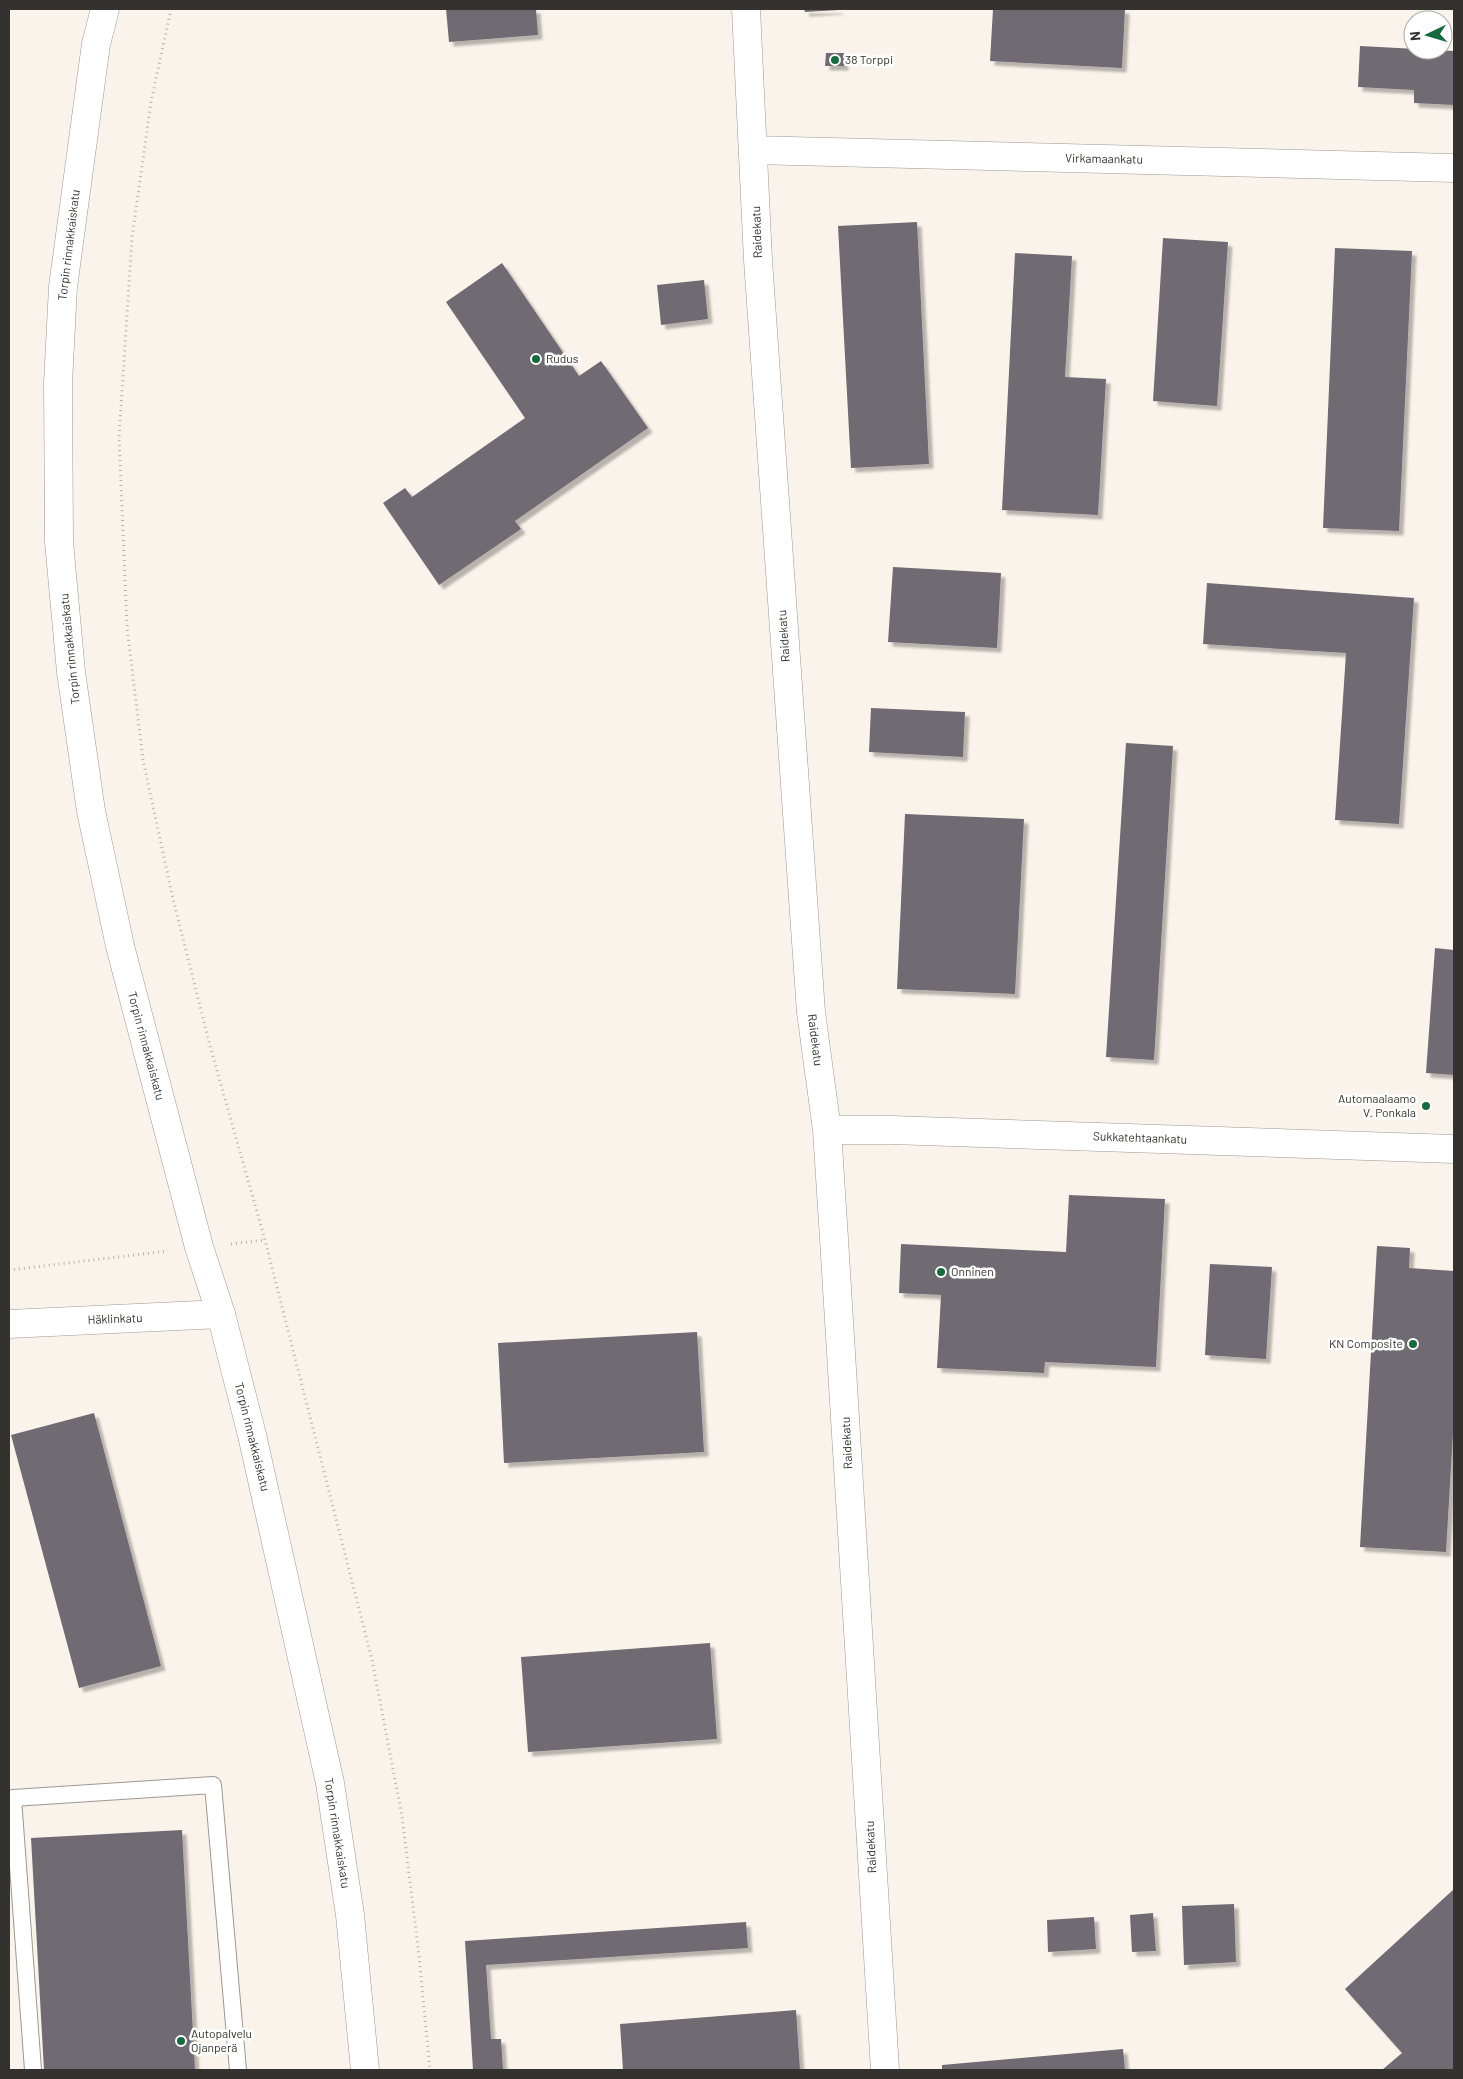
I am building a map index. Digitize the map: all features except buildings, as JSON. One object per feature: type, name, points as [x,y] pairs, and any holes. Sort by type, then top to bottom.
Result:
[{"type":"street","name":"Torpin rinnakkaiskatu","points":[[105,9],[96,44],[63,287],[58,384],[59,542],[71,672],[91,811],[120,946],[199,1248],[221,1314],[252,1435],[330,1783],[350,1915],[365,2070]]},
{"type":"street","name":"Raidekatu","points":[[746,9],[758,260],[810,1002],[827,1130],[885,2070]]},
{"type":"street","name":"Virkamaankatu","points":[[754,150],[1454,168]]},
{"type":"street","name":"Sukkatehtaankatu","points":[[827,1130],[891,1130],[1454,1149]]},
{"type":"street","name":"Häklinkatu","points":[[9,1324],[221,1314]]},
{"type":"lane","points":[[33,2070],[13,1798],[213,1785],[238,2070]]},
{"type":"path","points":[[171,9],[151,102],[132,238],[120,438],[127,627],[143,760],[173,899],[210,1046],[265,1240],[372,1660],[402,1816],[419,1956],[430,2070]]},
{"type":"path","points":[[9,1270],[265,1240]]},
{"type":"place","name":"38 Torppi","points":[[835,60]]},
{"type":"place","name":"Rudus","points":[[536,359]]},
{"type":"place","name":"Automaalaamo V. Ponkala","points":[[1426,1106]]},
{"type":"place","name":"Onninen","points":[[941,1272]]},
{"type":"place","name":"KN Composite","points":[[1413,1344]]},
{"type":"place","name":"Autopalvelu Ojanperä","points":[[181,2041]]}]
